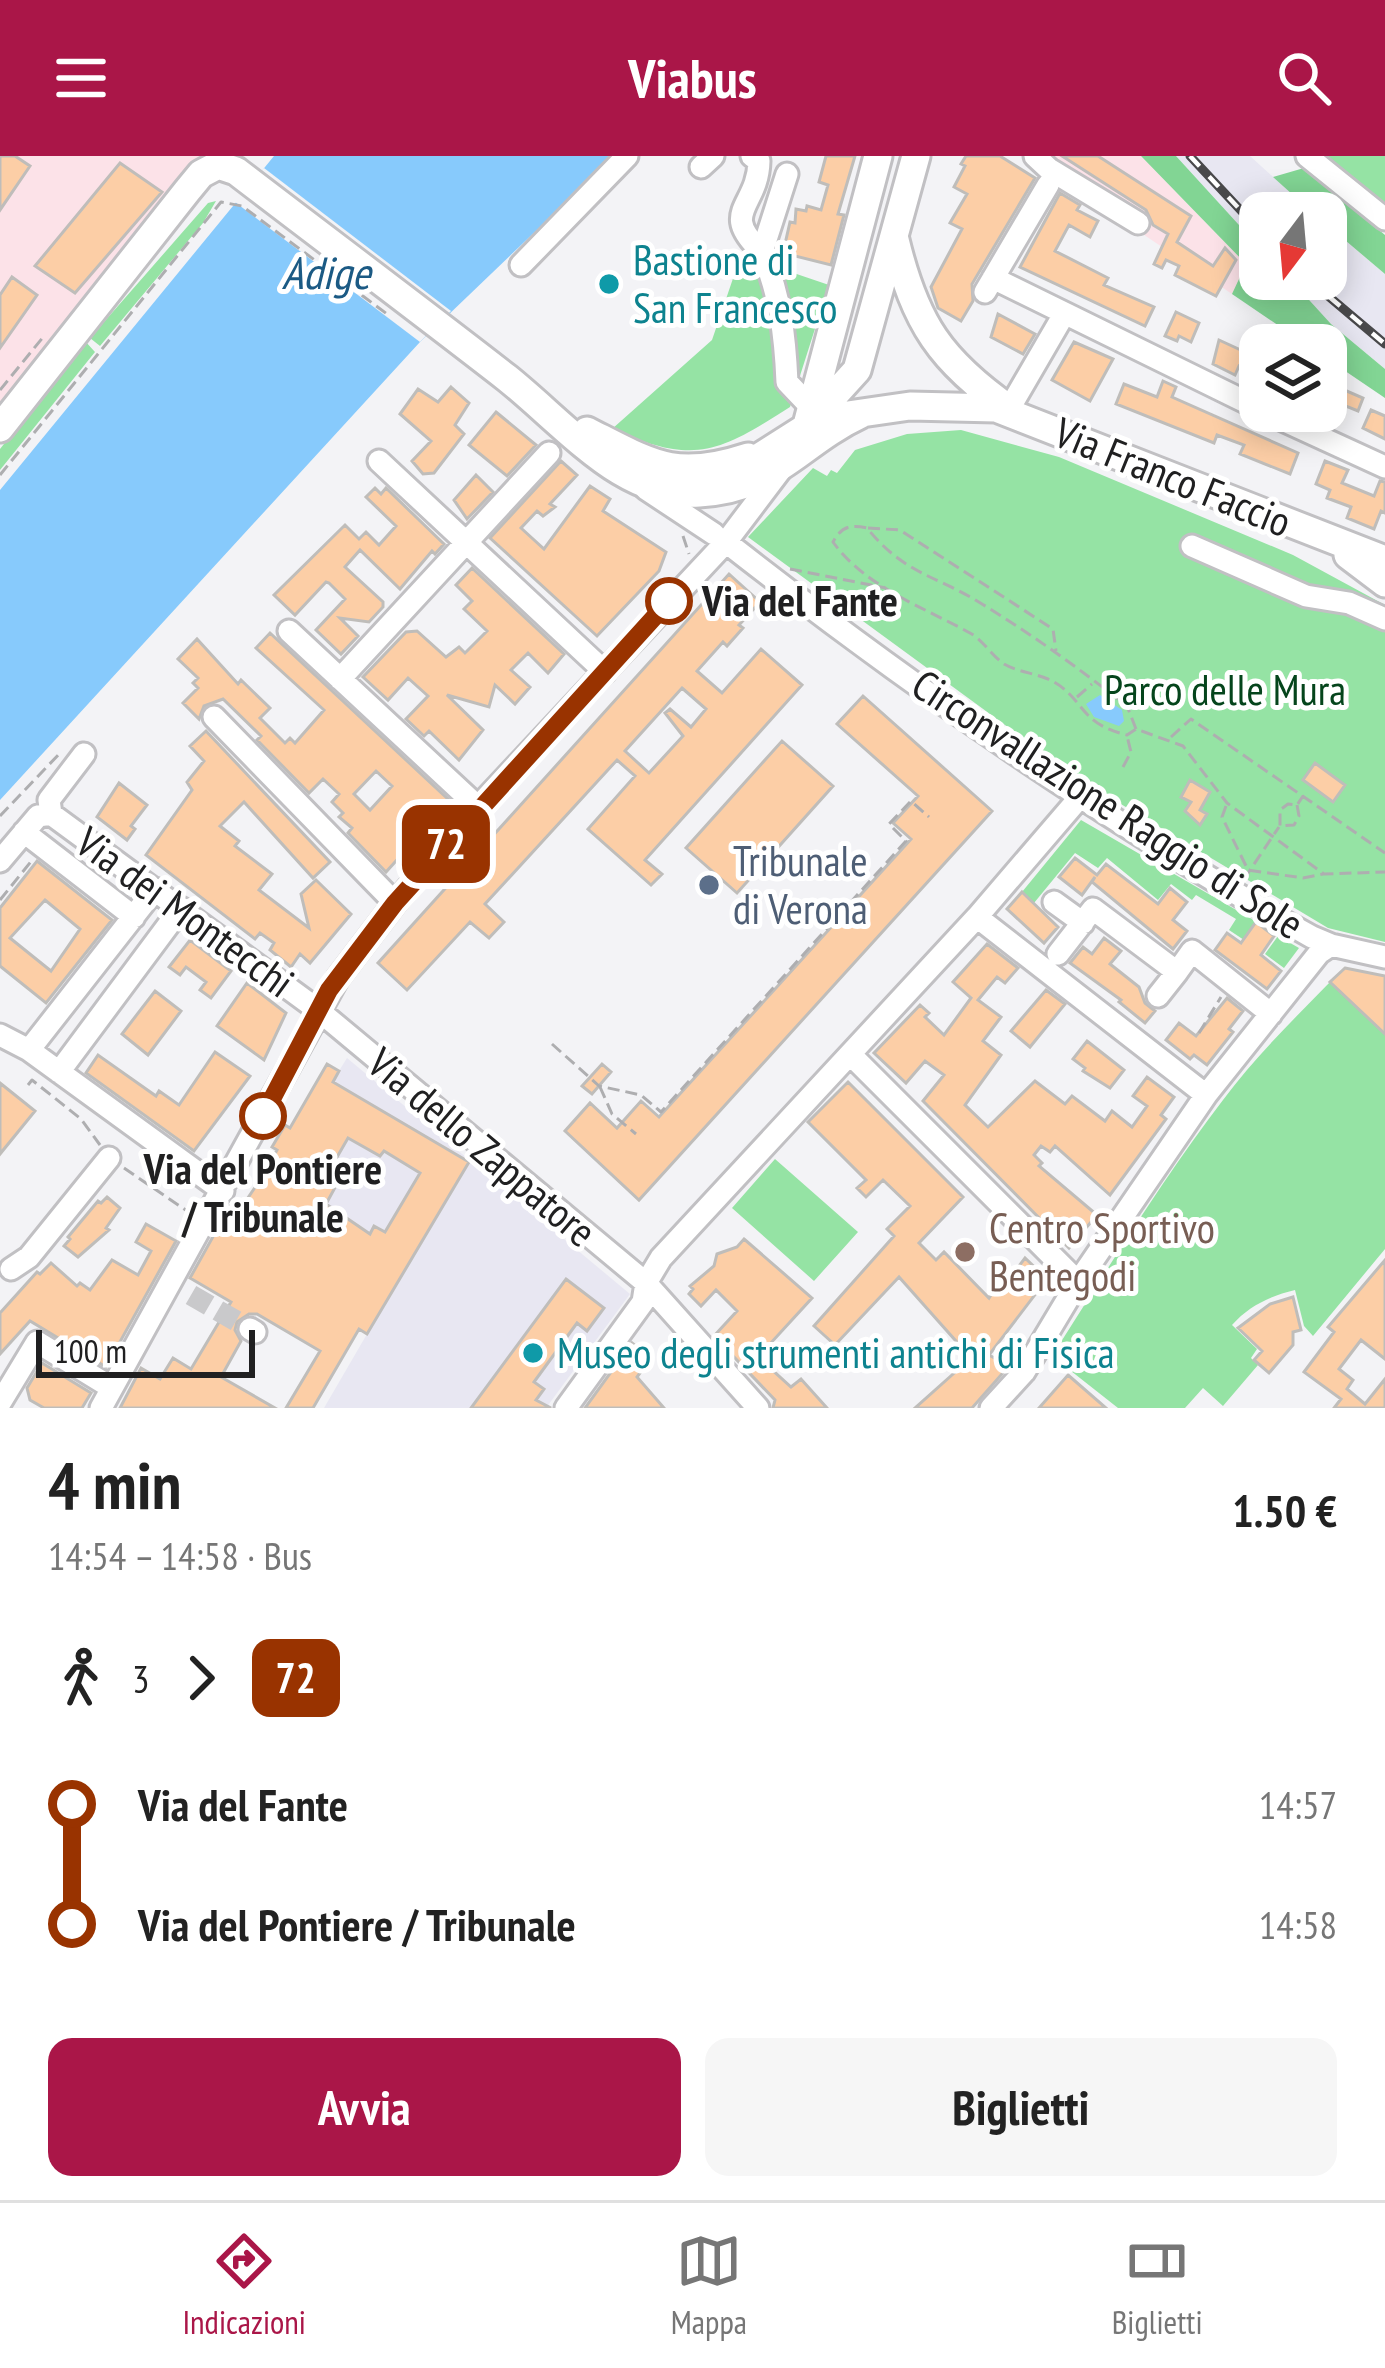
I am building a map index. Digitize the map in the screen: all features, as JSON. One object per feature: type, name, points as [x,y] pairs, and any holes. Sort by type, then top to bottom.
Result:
[{"type":"main road","points":[[771,465],[810,404],[878,156]]},
{"type":"main road","name":"Via Franco Faccio","points":[[810,404],[857,370],[916,156]]},
{"type":"main road","points":[[0,428],[187,191],[224,165],[551,412],[615,469],[645,485],[673,494],[720,491],[860,414]]},
{"type":"main road","name":"Via Franco Faccio","points":[[894,237],[910,300],[928,333],[959,368],[1008,408]]},
{"type":"main road","name":"Via Franco Faccio","points":[[810,404],[869,393],[955,389],[1385,560]]},
{"type":"main road","points":[[615,469],[667,482],[715,481],[769,454],[810,404]]},
{"type":"main road","name":"Via Franco Faccio","points":[[810,404],[860,414],[910,406],[1008,408]]},
{"type":"main road","points":[[551,412],[665,468],[771,465]]},
{"type":"main road","name":"Via Franco Faccio","points":[[1330,541],[1385,570]]},
{"type":"main road","name":"Via Franco Faccio","points":[[1330,541],[1385,584]]},
{"type":"street","points":[[521,265],[627,156]]},
{"type":"street","points":[[752,156],[760,161],[759,174],[740,224],[742,233],[762,252],[777,289],[787,382],[810,404]]},
{"type":"street","points":[[1035,156],[1048,169],[1138,224]]},
{"type":"street","points":[[1307,156],[1385,219]]},
{"type":"street","points":[[762,252],[787,174]]},
{"type":"street","points":[[1048,185],[989,285],[1239,399]]},
{"type":"street","points":[[1008,408],[1063,316]]},
{"type":"street","points":[[1310,432],[1385,466]]},
{"type":"street","points":[[340,679],[549,453]]},
{"type":"street","points":[[380,460],[605,671]]},
{"type":"street","points":[[3,1390],[38,1342],[107,1398],[181,1290],[204,1222],[318,1010],[395,903],[478,807],[724,546],[771,465]]},
{"type":"street","name":"Circonvallazione Raggio di Sole","points":[[615,469],[1080,796],[1236,893],[1331,945],[1385,956]]},
{"type":"street","points":[[1192,546],[1306,596],[1349,603],[1385,620]]},
{"type":"street","points":[[290,632],[478,807]]},
{"type":"street","points":[[214,717],[395,903]]},
{"type":"street","points":[[0,861],[38,816],[51,814],[49,800],[84,754]]},
{"type":"street","points":[[566,1408],[643,1302],[646,1283],[661,1258],[977,917],[1080,796]]},
{"type":"street","name":"Via dei Montecchi","points":[[51,814],[318,1010]]},
{"type":"street","points":[[24,832],[134,917]]},
{"type":"street","points":[[29,1049],[155,889]]},
{"type":"street","points":[[1054,902],[1082,923]]},
{"type":"street","points":[[59,1072],[181,908]]},
{"type":"street","points":[[1058,954],[1093,909],[1177,972]]},
{"type":"street","points":[[977,917],[1206,1095]]},
{"type":"street","points":[[991,1408],[1024,1372],[1078,1282],[1206,1095],[1318,953],[1331,945]]},
{"type":"street","points":[[1158,996],[1192,951],[1271,1014]]},
{"type":"street","name":"Via dello Zappatore","points":[[318,1010],[646,1283],[758,1408]]},
{"type":"street","points":[[0,1035],[29,1049],[223,1191]]},
{"type":"street","points":[[850,1054],[1078,1282]]},
{"type":"street","points":[[4,1270],[29,1257],[109,1158]]},
{"type":"path","points":[[0,475],[221,202],[242,206],[387,314]]},
{"type":"path","points":[[0,390],[49,331]]},
{"type":"path","points":[[1056,652],[1053,629],[900,530],[847,526],[833,542],[888,589],[974,635],[1006,665],[1048,679],[1075,698],[1084,716],[1107,730],[1127,735],[1136,729],[1183,746],[1227,803],[1324,874]]},
{"type":"path","points":[[867,528],[888,554],[923,577],[971,597],[1056,652],[1127,706],[1136,729]]},
{"type":"path","points":[[788,572],[790,568],[888,589]]},
{"type":"path","points":[[1075,698],[1095,682]]},
{"type":"path","points":[[1169,738],[1191,719],[1385,853]]},
{"type":"path","points":[[1123,767],[1131,752],[1127,735]]},
{"type":"path","points":[[0,816],[64,749],[73,758],[80,749],[84,754]]},
{"type":"path","points":[[1280,826],[1294,825],[1304,794]]},
{"type":"path","points":[[599,1086],[641,1095],[661,1112],[907,841],[889,824],[911,801],[929,817]]},
{"type":"path","points":[[1227,803],[1222,817],[1248,870]]},
{"type":"path","points":[[1243,880],[1280,826],[1280,811],[1288,804],[1297,805]]},
{"type":"path","points":[[0,899],[44,846]]},
{"type":"path","points":[[1248,870],[1304,878],[1385,872]]},
{"type":"path","points":[[1199,1033],[1227,990]]},
{"type":"path","points":[[552,1044],[599,1086],[613,1114],[637,1135]]},
{"type":"path","points":[[28,1084],[32,1081],[81,1119],[109,1158],[204,1222]]},
{"type":"shaded area","points":[[0,156],[206,156],[164,199],[0,405]]},
{"type":"shaded area","points":[[1049,156],[1141,156],[1239,257],[1239,280],[1232,294],[1043,167]]},
{"type":"shaded area","points":[[1176,156],[1250,156],[1290,192],[1239,192],[1239,225]]},
{"type":"shaded area","points":[[1347,242],[1385,274],[1385,369],[1347,337],[1347,324],[1331,324],[1309,300],[1347,300]]},
{"type":"shaded area","points":[[347,1058],[630,1294],[546,1408],[324,1408],[367,1334],[293,1289],[325,1250],[245,1203],[276,1151],[272,1147],[285,1125],[290,1127],[327,1064],[339,1071]]},
{"type":"green space","points":[[1141,156],[1176,156],[1239,225],[1239,257]]},
{"type":"green space","points":[[1324,156],[1385,156],[1385,205]]},
{"type":"green space","points":[[1304,168],[1333,192],[1290,192],[1273,177]]},
{"type":"green space","points":[[216,201],[100,346],[90,338],[208,203]]},
{"type":"green space","points":[[1347,204],[1385,235],[1385,274],[1347,242]]},
{"type":"green space","points":[[741,255],[829,285],[790,407],[743,435],[704,449],[664,447],[612,429],[712,340]]},
{"type":"green space","points":[[1241,300],[1309,300],[1331,324],[1276,324]]},
{"type":"green space","points":[[1347,337],[1385,369],[1385,398],[1347,372]]},
{"type":"green space","points":[[85,341],[95,352],[0,470],[0,449]]},
{"type":"green space","name":"Parco delle Mura","points":[[961,430],[1059,457],[1293,555],[1385,605],[1385,942],[1328,928],[1079,779],[748,537],[813,468],[827,476],[831,470],[837,473],[855,450],[907,434]]},
{"type":"green space","points":[[1081,820],[1257,922],[1244,940],[1229,930],[1236,919],[1196,895],[1192,900],[1171,884],[1158,900],[1107,858],[1098,868],[1075,853],[1034,903],[1022,892]]},
{"type":"green space","points":[[1278,936],[1299,948],[1284,968],[1265,954]]},
{"type":"green space","points":[[1330,982],[1385,1034],[1385,1249],[1313,1336],[1304,1326],[1295,1290],[1260,1303],[1239,1318],[1232,1325],[1257,1349],[1251,1358],[1258,1365],[1223,1406],[1203,1388],[1185,1408],[1118,1408],[1052,1356],[1200,1131],[1248,1069]]},
{"type":"green space","points":[[775,1159],[858,1232],[814,1281],[732,1208]]},
{"type":"water","name":"Adige","points":[[274,156],[614,156],[420,342],[0,800],[0,490]]},
{"type":"water","points":[[1100,695],[1122,710],[1124,721],[1119,726],[1094,717],[1086,704]]},
{"type":"pier","points":[[264,168],[451,311],[420,342],[235,202]]},
{"type":"building","points":[[0,156],[15,156],[30,166],[0,210]]},
{"type":"building","points":[[826,156],[855,156],[838,214],[844,215],[831,265],[783,253],[796,209],[821,210],[828,185],[819,182]]},
{"type":"building","points":[[966,156],[1000,156],[1035,178],[972,284],[973,301],[961,321],[938,308],[931,287],[962,229],[950,223],[967,194],[954,187]]},
{"type":"building","points":[[1062,156],[1098,156],[1191,216],[1177,242],[1213,266],[1225,248],[1236,260],[1216,296],[1175,275],[1179,266],[1166,260],[1162,268],[1154,264],[1168,234],[1153,225],[1146,210]]},
{"type":"building","points":[[120,163],[162,192],[75,293],[35,266]]},
{"type":"building","points":[[1060,193],[1080,205],[1077,210],[1098,221],[1090,237],[1069,225],[1055,251],[1108,278],[1104,285],[1154,307],[1145,326],[1020,267]]},
{"type":"building","points":[[12,277],[37,295],[0,348],[0,295]]},
{"type":"building","points":[[1176,312],[1199,323],[1191,342],[1165,336]]},
{"type":"building","points":[[998,314],[1035,334],[1023,354],[991,337]]},
{"type":"building","points":[[1219,340],[1239,349],[1235,375],[1213,364]]},
{"type":"building","points":[[1074,342],[1113,359],[1090,401],[1052,380]]},
{"type":"building","points":[[1163,381],[1176,387],[1172,397],[1239,427],[1239,432],[1251,432],[1298,453],[1290,474],[1240,454],[1244,445],[1217,435],[1214,443],[1116,404],[1124,384],[1157,397]]},
{"type":"building","points":[[451,387],[469,403],[455,425],[464,434],[434,473],[423,474],[412,461],[431,441],[400,414],[418,389],[438,402]]},
{"type":"building","points":[[1347,391],[1363,398],[1358,411],[1347,406]]},
{"type":"building","points":[[1371,410],[1385,416],[1385,439],[1363,428]]},
{"type":"building","points":[[496,412],[536,445],[507,476],[469,445]]},
{"type":"building","points":[[561,461],[577,475],[550,504],[555,507],[543,516],[537,511],[521,528],[544,549],[590,486],[610,499],[603,511],[666,552],[659,571],[597,636],[490,538]]},
{"type":"building","points":[[1325,461],[1348,470],[1342,483],[1374,496],[1380,481],[1385,482],[1385,513],[1381,511],[1374,529],[1347,518],[1351,507],[1327,498],[1330,490],[1316,484]]},
{"type":"building","points":[[476,475],[493,492],[467,519],[454,500]]},
{"type":"building","points":[[375,488],[381,494],[386,488],[444,544],[435,554],[432,551],[400,589],[360,550],[345,567],[383,607],[369,622],[340,618],[358,636],[341,654],[316,630],[345,599],[329,583],[295,615],[274,595],[345,525],[359,539],[366,532],[379,545],[396,526],[366,497]]},
{"type":"building","points":[[472,568],[564,654],[548,673],[528,653],[511,670],[530,687],[515,704],[495,685],[489,707],[447,695],[483,730],[459,760],[429,731],[424,736],[406,719],[428,696],[408,678],[388,700],[363,677],[406,632],[417,631],[446,657],[459,647],[465,653],[487,631],[464,609],[472,601],[456,585]]},
{"type":"building","points":[[729,574],[760,602],[727,646],[723,642],[697,671],[722,693],[761,649],[802,685],[645,860],[662,874],[651,885],[588,829],[635,776],[617,760],[485,904],[504,922],[489,938],[470,922],[407,990],[378,963]],"holes":[[[682,688],[706,709],[691,727],[670,709],[665,713],[683,736],[649,773],[625,751]]]},
{"type":"building","points":[[270,633],[450,801],[386,872],[348,833],[352,828],[332,802],[339,794],[323,779],[309,793],[223,699],[204,706],[199,719],[183,703],[198,688],[193,683],[198,678],[178,659],[197,639],[238,684],[241,680],[270,708],[260,718],[285,743],[290,738],[295,743],[324,710],[256,648]],"holes":[[[376,771],[392,786],[370,810],[354,794]]]},
{"type":"building","points":[[863,696],[992,811],[639,1200],[565,1131],[590,1103],[617,1128],[641,1101],[659,1117],[911,839],[893,823],[918,796],[837,724]]},
{"type":"building","points":[[206,731],[330,862],[313,878],[244,802],[220,826],[239,841],[235,846],[272,874],[259,890],[309,928],[301,894],[316,880],[351,914],[310,963],[300,954],[291,967],[270,950],[274,943],[260,933],[255,939],[146,855],[192,790],[187,782],[204,761],[190,746]]},
{"type":"building","points":[[782,741],[833,786],[737,893],[686,848]]},
{"type":"building","points":[[1315,763],[1345,785],[1333,802],[1303,780]]},
{"type":"building","points":[[1190,780],[1210,792],[1200,810],[1207,814],[1200,825],[1185,811],[1191,802],[1181,797]]},
{"type":"building","points":[[119,783],[147,805],[127,840],[97,817]]},
{"type":"building","points":[[1075,858],[1097,875],[1106,864],[1158,904],[1170,888],[1187,902],[1173,920],[1187,931],[1173,949],[1092,882],[1095,877],[1082,895],[1059,877]]},
{"type":"building","points":[[37,861],[112,920],[46,1003],[0,966],[0,908]],"holes":[[[45,900],[80,929],[51,971],[10,938]]]},
{"type":"building","points":[[1022,892],[1058,927],[1044,943],[1007,909]]},
{"type":"building","points":[[1256,922],[1274,936],[1261,955],[1281,971],[1267,989],[1215,950],[1227,933],[1241,943]]},
{"type":"building","points":[[1104,938],[1121,951],[1110,964],[1139,987],[1145,1003],[1155,1011],[1145,1023],[1070,963],[1083,947],[1092,954]]},
{"type":"building","points":[[190,940],[231,971],[211,998],[200,990],[206,982],[186,967],[180,975],[169,967]]},
{"type":"building","points":[[987,944],[1018,968],[1005,983],[997,977],[978,1000],[1001,1017],[983,1041],[1001,1055],[965,1105],[988,1127],[1035,1081],[1065,1104],[1072,1096],[1105,1121],[1112,1111],[1132,1127],[1147,1106],[1133,1096],[1147,1077],[1174,1097],[1161,1115],[1166,1119],[1110,1195],[1055,1146],[1050,1152],[1041,1146],[1034,1155],[1042,1163],[1039,1166],[1097,1215],[1069,1248],[923,1101],[944,1075],[925,1061],[906,1083],[874,1053],[920,1005],[944,1035],[971,998],[953,982]]},
{"type":"building","points":[[1345,968],[1385,976],[1385,1034],[1330,982]]},
{"type":"building","points":[[247,983],[286,1013],[264,1060],[217,1026]]},
{"type":"building","points":[[1046,990],[1065,1004],[1030,1047],[1011,1031]]},
{"type":"building","points":[[155,991],[181,1011],[148,1055],[122,1034]]},
{"type":"building","points":[[1227,998],[1243,1011],[1207,1065],[1194,1055],[1190,1059],[1166,1040],[1179,1023],[1196,1036]]},
{"type":"building","points":[[1087,1041],[1124,1070],[1110,1088],[1073,1059]]},
{"type":"building","points":[[215,1052],[250,1076],[194,1151],[86,1073],[98,1055],[156,1096],[159,1091],[179,1105]]},
{"type":"building","points":[[327,1064],[339,1071],[333,1082],[469,1162],[367,1334],[359,1329],[313,1408],[286,1408],[320,1351],[257,1314],[249,1314],[237,1322],[235,1330],[241,1341],[221,1377],[275,1408],[120,1408],[141,1368],[160,1379],[173,1358],[191,1369],[231,1302],[190,1278],[230,1206],[239,1211],[277,1150],[272,1147],[285,1125],[290,1128]],"holes":[[[348,1138],[380,1156],[384,1151],[420,1173],[385,1232],[374,1226],[370,1234],[326,1204],[337,1184],[325,1178]]]},
{"type":"building","points":[[602,1064],[611,1072],[592,1094],[582,1086]]},
{"type":"building","points":[[848,1082],[963,1197],[919,1243],[936,1260],[944,1252],[989,1298],[1025,1258],[1047,1279],[989,1355],[1009,1366],[972,1408],[915,1408],[971,1358],[899,1277],[835,1345],[814,1326],[894,1236],[887,1229],[910,1206],[883,1180],[866,1197],[857,1188],[866,1180],[808,1122]]},
{"type":"building","points":[[0,1083],[35,1111],[0,1154]]},
{"type":"building","points":[[107,1197],[120,1208],[109,1230],[78,1257],[64,1246],[68,1237],[98,1201]]},
{"type":"building","points":[[146,1224],[176,1241],[106,1367],[30,1321],[0,1354],[0,1313],[37,1272],[51,1263],[77,1286],[80,1283],[90,1290],[112,1260],[138,1275],[151,1251],[136,1242]]},
{"type":"building","points":[[744,1239],[812,1298],[758,1357],[791,1387],[801,1379],[827,1408],[773,1408],[775,1400],[714,1336],[737,1311],[716,1290],[701,1306],[689,1294],[690,1286],[714,1266],[717,1254]]},
{"type":"building","points":[[1385,1260],[1385,1359],[1361,1340],[1339,1369],[1353,1380],[1347,1389],[1365,1404],[1385,1379],[1385,1408],[1334,1408],[1341,1399],[1304,1372],[1334,1332],[1328,1327]]},
{"type":"building","points":[[566,1279],[604,1308],[587,1331],[577,1323],[534,1382],[544,1389],[536,1400],[551,1408],[471,1408]]},
{"type":"building","points":[[1293,1297],[1301,1330],[1293,1332],[1293,1345],[1269,1373],[1254,1360],[1262,1351],[1238,1328],[1270,1304]]},
{"type":"building","points":[[632,1343],[651,1358],[637,1377],[664,1408],[585,1408]]},
{"type":"building","points":[[42,1363],[91,1393],[82,1408],[44,1408],[30,1400],[27,1388]]},
{"type":"building","points":[[1068,1375],[1106,1408],[1039,1408]]},
{"type":"tunnel","points":[[191,1295],[250,1329]]},
{"type":"railway","points":[[1190,156],[1239,208]]},
{"type":"railway","points":[[1333,300],[1385,344]]},
{"type":"bus line","name":"72","points":[[263,1116],[329,990],[395,903],[669,601]]},
{"type":"place","name":"Bastione di San Francesco","points":[[609,284]]},
{"type":"place","name":"Via del Fante","points":[[669,601]]},
{"type":"place","name":"Tribunale di Verona","points":[[709,885]]},
{"type":"place","name":"Via del Pontiere / Tribunale","points":[[263,1116]]},
{"type":"place","name":"Centro Sportivo Bentegodi","points":[[965,1252]]},
{"type":"place","name":"Museo degli strumenti antichi di Fisica","points":[[533,1353]]}]
